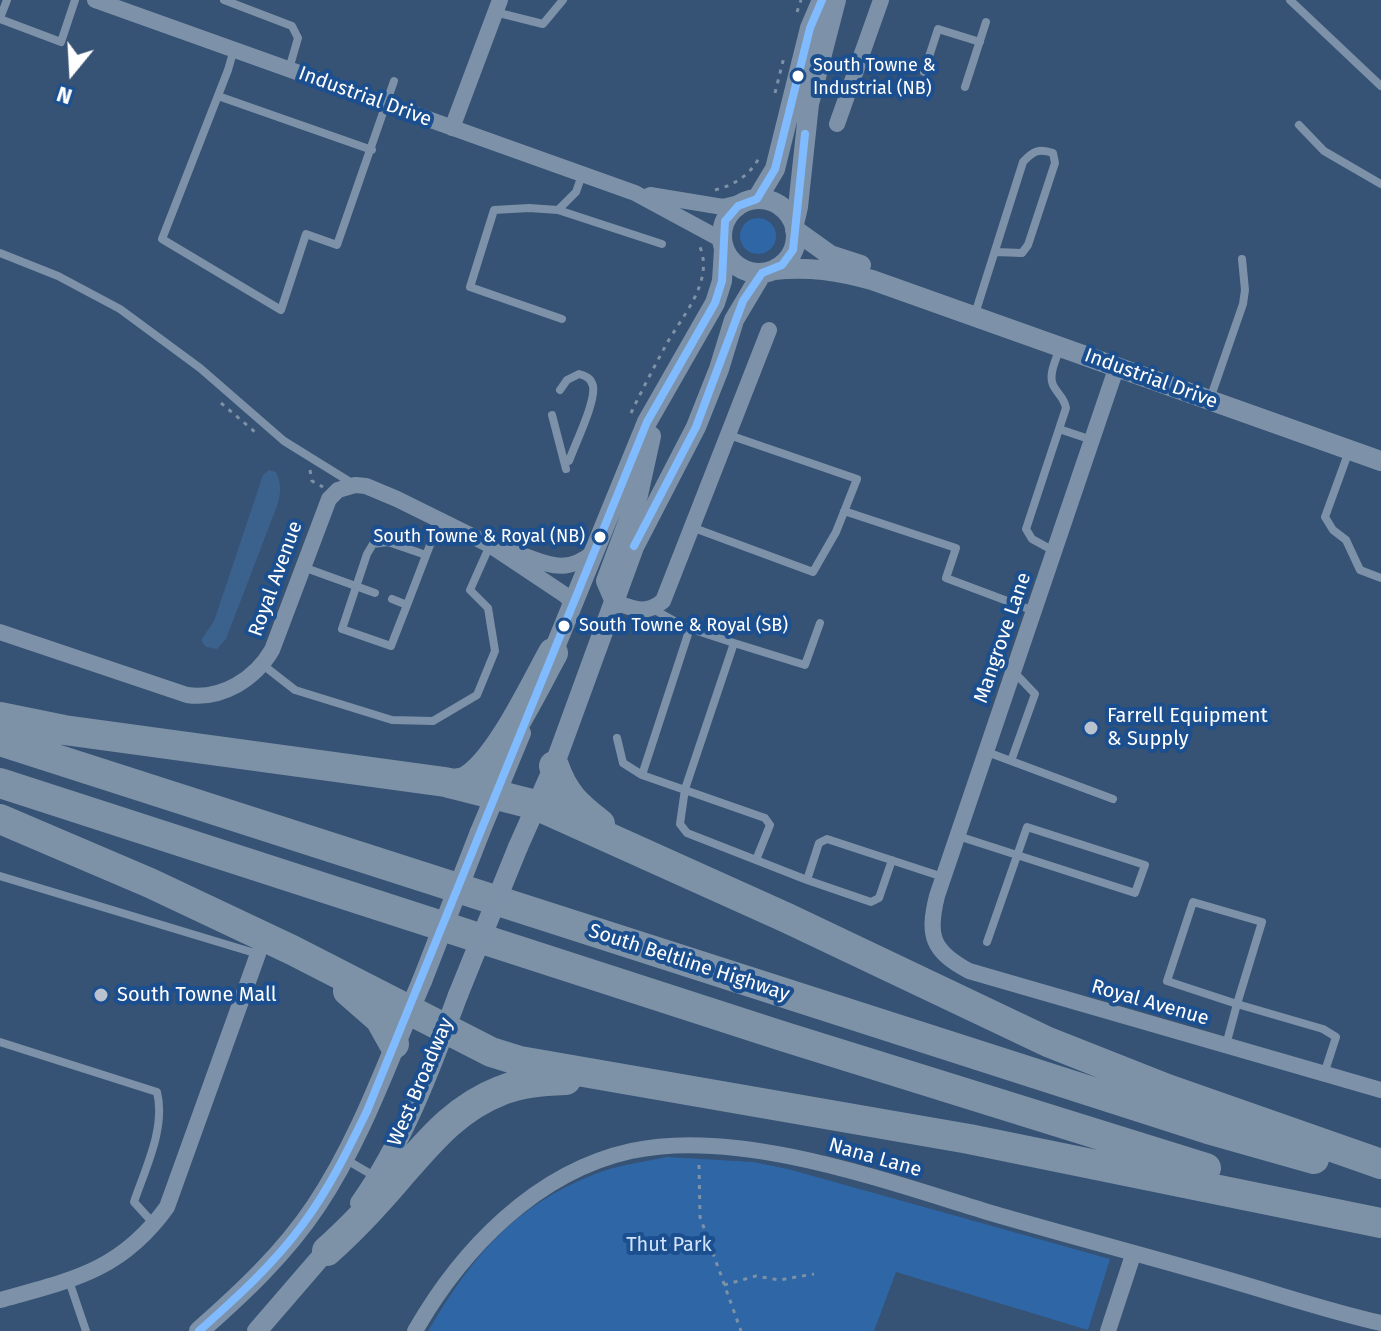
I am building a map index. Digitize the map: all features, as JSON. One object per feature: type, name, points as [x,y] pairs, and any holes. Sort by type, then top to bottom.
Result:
[{"type":"highway","points":[[452,784],[465,782],[482,768],[513,723],[553,653]]},
{"type":"highway","points":[[0,717],[64,730],[452,784],[536,805],[787,918],[1048,1042],[1167,1089],[1381,1164]]},
{"type":"highway","name":"South Beltline Highway","points":[[0,741],[1193,1125],[1381,1178]]},
{"type":"highway","points":[[554,766],[561,787],[577,806],[630,848]]},
{"type":"highway","name":"South Beltline Highway","points":[[0,783],[1047,1120],[1381,1221]]},
{"type":"highway","points":[[0,819],[150,883],[292,950],[445,1030],[491,1052],[520,1061],[969,1139],[1381,1221]]},
{"type":"highway","points":[[292,950],[380,1019],[394,1044]]},
{"type":"highway","points":[[327,1251],[355,1226],[441,1127],[481,1100],[520,1084],[612,1078]]},
{"type":"street","name":"Industrial Drive","points":[[95,0],[635,193],[723,207],[752,200]]},
{"type":"street","points":[[769,330],[694,528],[658,605],[640,611],[615,602],[606,581],[641,483],[657,404],[715,303],[722,281],[725,221],[731,212],[752,200],[775,169],[810,28],[822,0]]},
{"type":"street","points":[[723,244],[739,267],[768,271],[782,265],[793,250],[809,104],[836,0]]},
{"type":"street","points":[[837,124],[881,0]]},
{"type":"street","points":[[452,128],[497,6]]},
{"type":"street","name":"Industrial Drive","points":[[635,193],[723,244]]},
{"type":"street","points":[[752,200],[778,204],[786,211],[794,227]]},
{"type":"street","name":"Industrial Drive","points":[[794,227],[830,255],[896,278],[920,298]]},
{"type":"street","name":"Industrial Drive","points":[[768,271],[812,267],[841,271],[1381,461]]},
{"type":"street","name":"West Broadway","points":[[257,1331],[327,1251],[377,1178],[398,1141],[422,1090],[518,847],[554,766],[638,537],[696,427],[734,320],[768,271]]},
{"type":"street","name":"Mangrove Lane","points":[[932,924],[943,877],[1117,366]]},
{"type":"street","name":"West Broadway","points":[[199,1331],[254,1283],[315,1208],[344,1159],[422,981],[480,832],[657,404]]},
{"type":"street","points":[[334,492],[355,485],[387,494],[490,545],[565,595],[573,604]]},
{"type":"street","name":"Royal Avenue","points":[[0,632],[187,695],[202,697],[217,694],[252,676],[272,650],[321,514],[334,492]]},
{"type":"street","points":[[490,545],[566,567],[579,563],[595,551]]},
{"type":"street","name":"Royal Avenue","points":[[932,924],[932,935],[939,949],[948,960],[969,971],[1381,1090]]},
{"type":"street","points":[[0,1300],[69,1281],[102,1268],[125,1253],[167,1207],[258,954]]},
{"type":"street","name":"Nana Lane","points":[[415,1331],[437,1293],[510,1213],[562,1176],[631,1151],[705,1147],[780,1155],[829,1165],[1133,1255],[1381,1323]]},
{"type":"street","points":[[1108,1331],[1133,1255]]},
{"type":"lane","points":[[7,0],[0,18],[61,42],[75,0]]},
{"type":"lane","points":[[224,0],[292,26],[298,38],[289,69]]},
{"type":"lane","points":[[497,6],[543,24],[563,0]]},
{"type":"lane","points":[[1290,0],[1381,86]]},
{"type":"lane","points":[[965,87],[986,22]]},
{"type":"lane","points":[[924,72],[938,29],[980,42]]},
{"type":"lane","points":[[234,49],[162,239],[281,310],[306,234],[337,245],[394,81]]},
{"type":"lane","points":[[218,96],[372,150]]},
{"type":"lane","points":[[1299,125],[1324,151],[1381,184]]},
{"type":"lane","points":[[974,317],[1023,162],[1031,153],[1042,149],[1053,153],[1055,163],[1028,245],[1022,253],[996,252]]},
{"type":"lane","points":[[558,210],[576,192],[582,175]]},
{"type":"lane","points":[[562,319],[470,287],[494,210],[558,210],[662,244]]},
{"type":"lane","points":[[0,253],[58,276],[120,309],[200,368],[284,441],[355,485]]},
{"type":"lane","points":[[1209,400],[1243,304],[1242,259]]},
{"type":"lane","points":[[1054,551],[1032,539],[1026,529],[1066,408],[1064,398],[1051,377],[1060,347]]},
{"type":"lane","points":[[552,415],[567,465],[592,398],[593,386],[588,378],[579,374],[567,380],[560,390]]},
{"type":"lane","points":[[1059,429],[1092,440]]},
{"type":"lane","points":[[694,528],[813,572],[836,532],[857,479],[729,435]]},
{"type":"lane","points":[[1350,451],[1325,517],[1333,530],[1346,540],[1360,570],[1381,578]]},
{"type":"lane","points":[[844,511],[956,548],[946,578],[1034,611]]},
{"type":"lane","points":[[426,555],[388,542],[373,544],[342,629],[391,646],[440,519]]},
{"type":"lane","points":[[263,665],[295,690],[392,720],[433,721],[477,695],[495,651],[488,608],[470,590],[490,545]]},
{"type":"lane","points":[[302,567],[375,593]]},
{"type":"lane","points":[[392,599],[407,605]]},
{"type":"lane","points":[[658,605],[690,628],[805,665],[820,623]]},
{"type":"lane","points":[[642,775],[690,628]]},
{"type":"lane","points":[[734,643],[685,789],[680,824],[687,833],[871,902],[879,898],[892,860]]},
{"type":"lane","points":[[1011,761],[1035,694],[1013,671]]},
{"type":"lane","points":[[617,738],[623,763],[642,775],[765,818],[770,825],[756,860]]},
{"type":"lane","points":[[986,751],[1113,799]]},
{"type":"lane","points":[[957,836],[1017,855],[1135,893],[1145,865],[1027,827],[1017,855],[987,942]]},
{"type":"lane","points":[[807,880],[819,843],[827,839],[943,877]]},
{"type":"lane","points":[[0,876],[258,954]]},
{"type":"lane","points":[[1226,1047],[1237,1004],[1262,922],[1193,902],[1167,981],[1237,1004],[1323,1029],[1336,1037],[1324,1074]]},
{"type":"lane","points":[[0,1042],[157,1092],[160,1111],[157,1131],[134,1202],[154,1224]]},
{"type":"lane","points":[[344,1159],[377,1178]]},
{"type":"lane","points":[[69,1281],[86,1331]]},
{"type":"path","points":[[796,15],[801,0]]},
{"type":"path","points":[[774,98],[786,49]]},
{"type":"path","points":[[707,192],[738,181],[751,171],[760,153]]},
{"type":"path","points":[[220,402],[263,438]]},
{"type":"path","points":[[308,467],[312,481],[334,492]]},
{"type":"path","points":[[699,1165],[700,1217],[741,1331]]},
{"type":"path","points":[[724,1285],[756,1276],[779,1280],[814,1274]]},
{"type":"green space","points":[[758,218],[771,223],[776,236],[771,249],[758,254],[745,249],[740,236],[745,223]]},
{"type":"green space","name":"Thut Park","points":[[667,1157],[753,1162],[788,1169],[1110,1259],[1088,1330],[896,1272],[874,1331],[428,1331],[479,1257],[518,1218],[566,1187],[603,1171]]},
{"type":"shaded area","points":[[269,470],[276,472],[279,481],[277,506],[226,639],[217,649],[206,647],[201,640],[214,621],[263,475]]},
{"type":"transit line","points":[[199,1331],[267,1267],[303,1224],[330,1183],[367,1111],[647,422],[715,303],[722,281],[725,221],[738,206],[757,199],[775,169],[810,28],[822,0]]},
{"type":"transit line","points":[[634,546],[696,427],[743,301],[762,273],[782,265],[793,250],[805,134]]},
{"type":"place","name":"South Towne & Industrial (NB)","points":[[798,76]]},
{"type":"place","name":"South Towne & Royal (NB)","points":[[600,537]]},
{"type":"place","name":"South Towne & Royal (SB)","points":[[564,626]]},
{"type":"place","name":"Farrell Equipment & Supply","points":[[1091,728]]},
{"type":"place","name":"South Towne Mall","points":[[101,995]]}]
